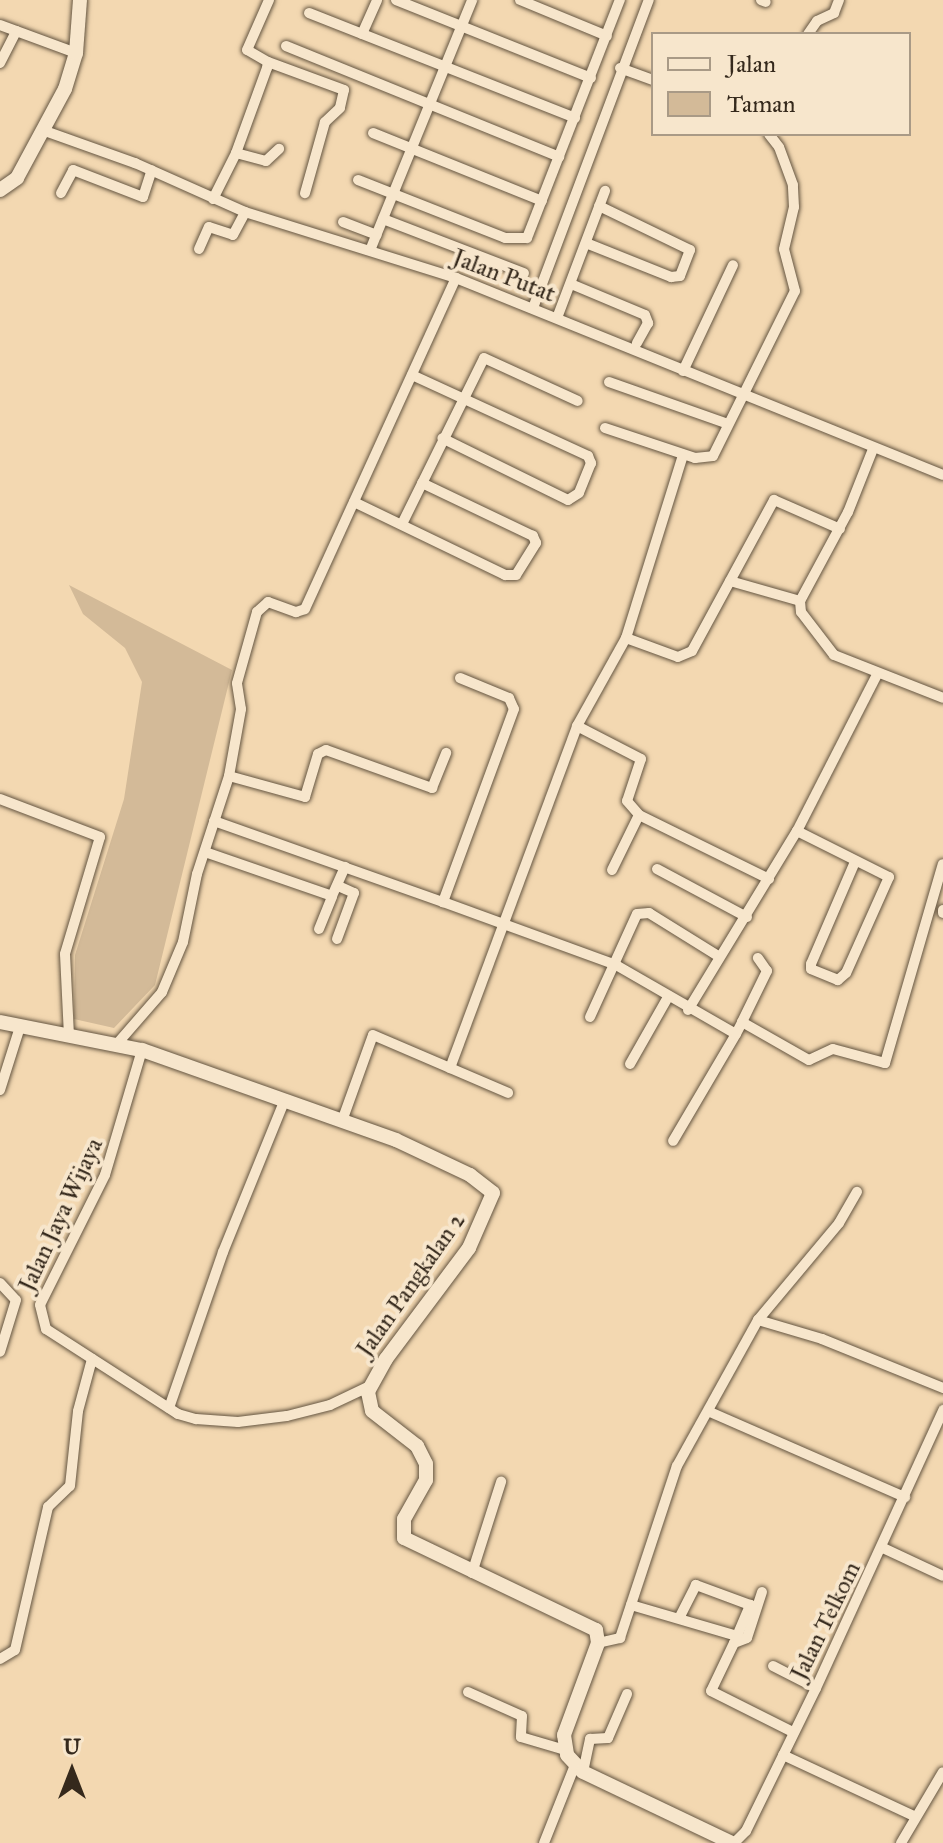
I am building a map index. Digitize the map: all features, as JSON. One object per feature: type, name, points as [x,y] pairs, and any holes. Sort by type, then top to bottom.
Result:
[{"type":"street","points":[[0,190],[17,178],[45,131],[76,53],[80,0]]},
{"type":"street","points":[[269,0],[247,50],[268,62],[344,90],[340,108],[325,122],[305,193]]},
{"type":"street","points":[[362,34],[377,0]]},
{"type":"street","points":[[396,0],[591,78]]},
{"type":"street","points":[[371,248],[472,0]]},
{"type":"street","points":[[520,0],[607,36]]},
{"type":"street","points":[[358,180],[521,241],[532,231],[620,0]]},
{"type":"street","points":[[533,308],[620,68],[649,0]]},
{"type":"street","points":[[809,32],[817,21],[834,13],[839,0]]},
{"type":"street","points":[[309,13],[575,118]]},
{"type":"street","points":[[0,25],[76,53]]},
{"type":"street","points":[[0,63],[16,31]]},
{"type":"street","points":[[286,46],[428,107],[559,157]]},
{"type":"street","points":[[213,199],[236,153],[268,62]]},
{"type":"street","points":[[620,68],[651,79]]},
{"type":"street","name":"Jalan Putat","points":[[45,131],[152,170],[245,212],[371,248],[456,278],[742,397],[943,475]]},
{"type":"street","points":[[373,133],[542,201]]},
{"type":"street","points":[[605,428],[683,455],[710,459],[795,291],[784,249],[794,207],[793,185],[779,147],[771,136]]},
{"type":"street","points":[[236,153],[266,161],[279,149]]},
{"type":"street","points":[[61,193],[73,170],[143,197],[152,170]]},
{"type":"street","points":[[557,318],[605,191]]},
{"type":"street","points":[[586,243],[671,277],[680,276],[690,250],[599,206]]},
{"type":"street","points":[[199,249],[209,227],[233,235],[245,212]]},
{"type":"street","points":[[383,219],[524,273]]},
{"type":"street","points":[[343,222],[377,235]]},
{"type":"street","points":[[683,371],[733,265]]},
{"type":"street","points":[[116,1045],[156,1002],[173,969],[229,776],[241,709],[237,683],[257,612],[268,602],[296,612],[305,609],[456,278]]},
{"type":"street","points":[[571,284],[645,315],[648,323],[637,343]]},
{"type":"street","points":[[402,524],[461,397],[484,358],[578,401]]},
{"type":"street","points":[[412,375],[588,456],[591,463],[579,493],[568,500],[442,438]]},
{"type":"street","points":[[609,382],[728,424]]},
{"type":"street","points":[[873,449],[840,529],[800,601],[807,623],[824,648],[877,675],[943,698]]},
{"type":"street","points":[[450,1068],[577,726],[626,638],[683,455]]},
{"type":"street","points":[[354,502],[509,577],[536,543],[524,531],[422,483]]},
{"type":"street","points":[[626,638],[685,656],[774,500],[840,529]]},
{"type":"street","points":[[730,581],[800,601]]},
{"type":"street","points":[[688,1010],[718,956],[747,917],[797,831],[877,675]]},
{"type":"street","points":[[443,902],[514,709],[509,698],[460,678]]},
{"type":"street","points":[[577,726],[641,759],[627,801],[639,815],[769,879]]},
{"type":"street","points":[[229,776],[305,797],[318,754],[326,750],[427,789],[436,785],[446,753]]},
{"type":"street","points":[[0,799],[100,837],[65,954],[69,1035]]},
{"type":"street","points":[[612,870],[639,815]]},
{"type":"street","points":[[214,821],[616,965],[688,1010],[736,1034]]},
{"type":"street","points":[[797,831],[855,862],[886,874],[889,882],[846,973],[838,980],[811,969],[811,964],[855,862]]},
{"type":"street","points":[[205,852],[335,891],[354,893],[337,939]]},
{"type":"street","points":[[742,1022],[809,1060],[833,1049],[885,1063],[943,864]]},
{"type":"street","points":[[319,929],[345,867]]},
{"type":"street","points":[[657,869],[747,917]]},
{"type":"street","points":[[590,1017],[642,912],[718,956]]},
{"type":"street","points":[[673,1141],[736,1034],[767,971],[758,958]]},
{"type":"street","points":[[630,1064],[668,997]]},
{"type":"street","name":"Jalan Pangkalan 2","points":[[0,1022],[142,1050],[342,1121],[457,1168],[493,1193],[469,1248],[370,1386],[372,1411],[417,1446],[426,1464],[426,1480],[404,1519],[404,1538],[472,1573],[592,1626],[598,1643]]},
{"type":"street","points":[[0,1090],[20,1027]]},
{"type":"street","points":[[342,1121],[373,1035],[508,1093]]},
{"type":"street","name":"Jalan Jaya Wijaya","points":[[142,1050],[105,1175],[40,1305],[41,1320],[54,1338],[186,1417],[238,1422],[330,1405],[370,1386]]},
{"type":"street","points":[[169,1408],[223,1252],[284,1102]]},
{"type":"street","points":[[733,1843],[579,1768],[565,1750],[564,1735],[598,1643],[620,1638],[661,1503],[685,1450],[710,1412],[758,1320],[784,1283],[839,1223],[857,1192]]},
{"type":"street","points":[[0,1283],[16,1300],[3,1332],[0,1352]]},
{"type":"street","points":[[758,1320],[822,1339],[943,1388]]},
{"type":"street","points":[[0,1659],[15,1650],[48,1507],[70,1486],[78,1411],[92,1359]]},
{"type":"street","name":"Jalan Telkom","points":[[733,1843],[746,1831],[816,1688],[883,1548],[943,1410]]},
{"type":"street","points":[[710,1412],[905,1497]]},
{"type":"street","points":[[472,1573],[501,1482]]},
{"type":"street","points":[[883,1548],[943,1576]]},
{"type":"street","points":[[631,1605],[737,1636],[750,1605],[696,1585],[679,1618]]},
{"type":"street","points":[[762,1592],[747,1638],[734,1643],[711,1691],[793,1732]]},
{"type":"street","points":[[773,1666],[816,1688]]},
{"type":"street","points":[[468,1692],[522,1716],[521,1737],[565,1750]]},
{"type":"street","points":[[544,1843],[590,1739],[608,1738],[627,1694]]},
{"type":"street","points":[[783,1755],[914,1816]]},
{"type":"street","points":[[901,1843],[914,1816],[943,1772]]},
{"type":"green space","points":[[69,585],[232,670],[155,985],[114,1028],[74,1019],[75,955],[124,799],[142,682],[125,648],[83,614]]}]
